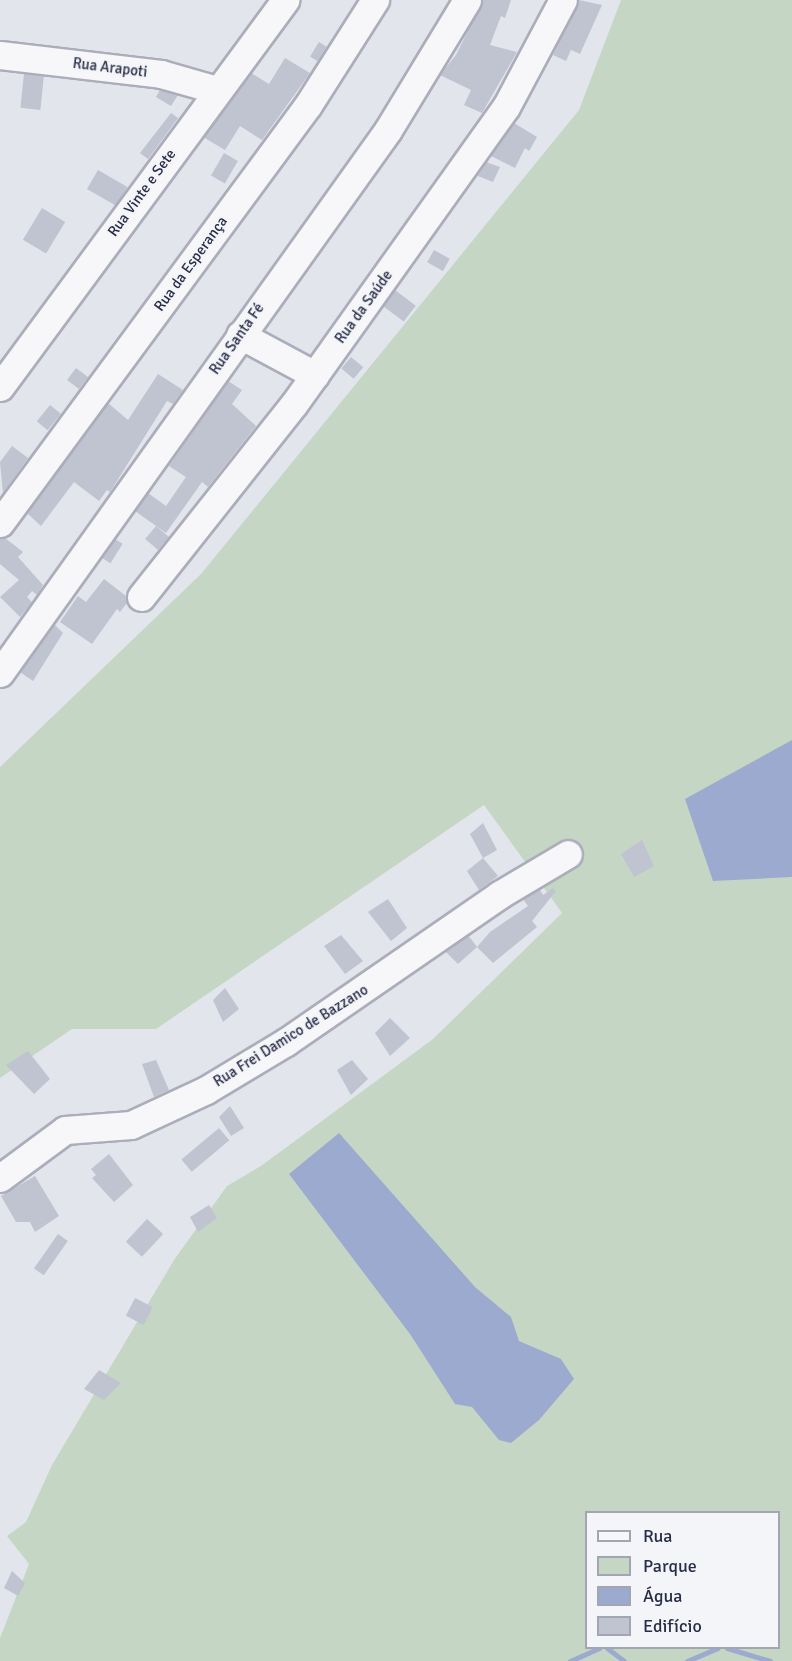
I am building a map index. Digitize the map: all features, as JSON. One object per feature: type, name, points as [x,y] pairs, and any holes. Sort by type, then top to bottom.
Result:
[{"type":"street","name":"Rua Vinte e Sete","points":[[0,387],[285,0]]},
{"type":"street","name":"Rua da Esperança","points":[[0,523],[308,105],[375,0]]},
{"type":"street","name":"Rua Santa Fé","points":[[0,673],[388,130],[467,0]]},
{"type":"street","name":"Rua da Saúde","points":[[141,597],[315,375],[506,107],[563,0]]},
{"type":"street","name":"Rua Arapoti","points":[[0,55],[161,74],[218,90]]},
{"type":"street","points":[[240,335],[315,375]]},
{"type":"street","name":"Rua Frei Damico de Bazzano","points":[[0,1178],[65,1130],[131,1125],[206,1090],[286,1042],[499,895],[568,854]]},
{"type":"green space","points":[[621,0],[792,0],[792,1661],[0,1661],[0,1638],[29,1564],[7,1536],[26,1522],[52,1465],[174,1260],[227,1186],[261,1166],[433,1039],[562,913],[484,805],[156,1029],[72,1029],[0,1078],[0,767],[201,574],[579,110]]},
{"type":"water","points":[[792,740],[792,877],[713,881],[685,799]]},
{"type":"water","points":[[339,1133],[475,1287],[511,1317],[519,1341],[561,1359],[574,1379],[539,1420],[511,1443],[499,1440],[472,1407],[455,1404],[410,1334],[289,1174]]},
{"type":"building","points":[[483,0],[511,0],[505,18],[501,16],[490,45],[517,52],[482,113],[464,105],[471,90],[440,75],[456,55]]},
{"type":"building","points":[[579,0],[602,5],[580,54],[571,50],[566,61],[553,55]]},
{"type":"building","points":[[319,42],[327,47],[318,61],[310,56]]},
{"type":"building","points":[[285,58],[310,73],[262,140],[240,126],[225,150],[203,137],[251,73],[269,84]]},
{"type":"building","points":[[24,74],[44,76],[40,110],[20,108]]},
{"type":"building","points":[[160,90],[178,95],[171,106],[156,97]]},
{"type":"building","points":[[171,113],[178,118],[148,159],[140,153]]},
{"type":"building","points":[[514,123],[537,137],[529,151],[525,148],[515,168],[491,156]]},
{"type":"building","points":[[224,153],[238,161],[225,184],[211,176]]},
{"type":"building","points":[[486,162],[500,167],[493,182],[478,176]]},
{"type":"building","points":[[98,170],[127,187],[116,206],[87,189]]},
{"type":"building","points":[[42,208],[65,222],[46,254],[23,240]]},
{"type":"building","points":[[434,250],[450,259],[443,271],[427,262]]},
{"type":"building","points":[[395,290],[416,306],[404,322],[383,306]]},
{"type":"building","points":[[351,357],[363,367],[354,379],[341,368]]},
{"type":"building","points":[[76,368],[88,377],[79,389],[67,380]]},
{"type":"building","points":[[158,374],[183,390],[173,404],[167,401],[110,492],[107,490],[99,501],[74,482],[41,526],[27,513],[108,403],[128,420]]},
{"type":"building","points":[[228,381],[242,390],[232,404],[256,426],[208,487],[202,482],[166,533],[135,511],[148,493],[166,506],[186,477],[169,466]]},
{"type":"building","points":[[50,405],[61,414],[48,430],[37,421]]},
{"type":"building","points":[[12,446],[28,458],[3,493],[0,462]]},
{"type":"building","points":[[156,526],[169,537],[158,550],[145,539]]},
{"type":"building","points":[[0,538],[5,538],[23,552],[18,557],[43,585],[37,595],[32,591],[27,597],[32,602],[20,617],[0,597],[19,580],[0,564]]},
{"type":"building","points":[[115,539],[123,544],[110,563],[103,559]]},
{"type":"building","points":[[104,579],[126,596],[127,603],[120,612],[117,609],[92,644],[60,622],[78,596],[86,602]]},
{"type":"building","points":[[54,624],[63,633],[33,681],[20,672]]},
{"type":"building","points":[[483,823],[497,850],[483,858],[470,834]]},
{"type":"building","points":[[642,840],[654,866],[634,877],[621,854]]},
{"type":"building","points":[[483,858],[498,876],[479,890],[467,871]]},
{"type":"building","points":[[553,888],[556,891],[532,921],[537,927],[493,963],[477,947],[490,932],[528,906],[523,899],[540,890],[543,895]]},
{"type":"building","points":[[388,899],[407,928],[391,941],[368,912]]},
{"type":"building","points":[[341,935],[363,961],[345,974],[324,946]]},
{"type":"building","points":[[468,935],[477,947],[458,964],[445,951]]},
{"type":"building","points":[[225,988],[239,1009],[223,1022],[213,1000]]},
{"type":"building","points":[[390,1018],[410,1038],[390,1056],[375,1033]]},
{"type":"building","points":[[28,1051],[50,1079],[34,1094],[6,1065]]},
{"type":"building","points":[[156,1060],[169,1090],[154,1097],[142,1064]]},
{"type":"building","points":[[352,1060],[368,1079],[351,1095],[337,1070]]},
{"type":"building","points":[[230,1106],[244,1128],[231,1136],[219,1117]]},
{"type":"building","points":[[219,1128],[229,1140],[192,1172],[181,1159]]},
{"type":"building","points":[[109,1154],[133,1185],[114,1202],[92,1178],[96,1175],[91,1169]]},
{"type":"building","points":[[35,1176],[59,1216],[35,1232],[30,1222],[16,1222],[1,1196]]},
{"type":"building","points":[[209,1205],[217,1218],[198,1232],[190,1217]]},
{"type":"building","points":[[147,1219],[163,1234],[142,1257],[126,1242]]},
{"type":"building","points":[[58,1234],[68,1241],[44,1275],[34,1268]]},
{"type":"building","points":[[135,1298],[153,1307],[144,1325],[126,1316]]},
{"type":"building","points":[[99,1370],[121,1383],[104,1400],[84,1389]]},
{"type":"building","points":[[12,1571],[25,1583],[18,1596],[4,1588]]},
{"type":"waterway","points":[[570,1661],[597,1649]]},
{"type":"waterway","points":[[608,1649],[624,1661]]},
{"type":"waterway","points":[[687,1661],[715,1649]]},
{"type":"waterway","points":[[730,1649],[770,1661]]}]
